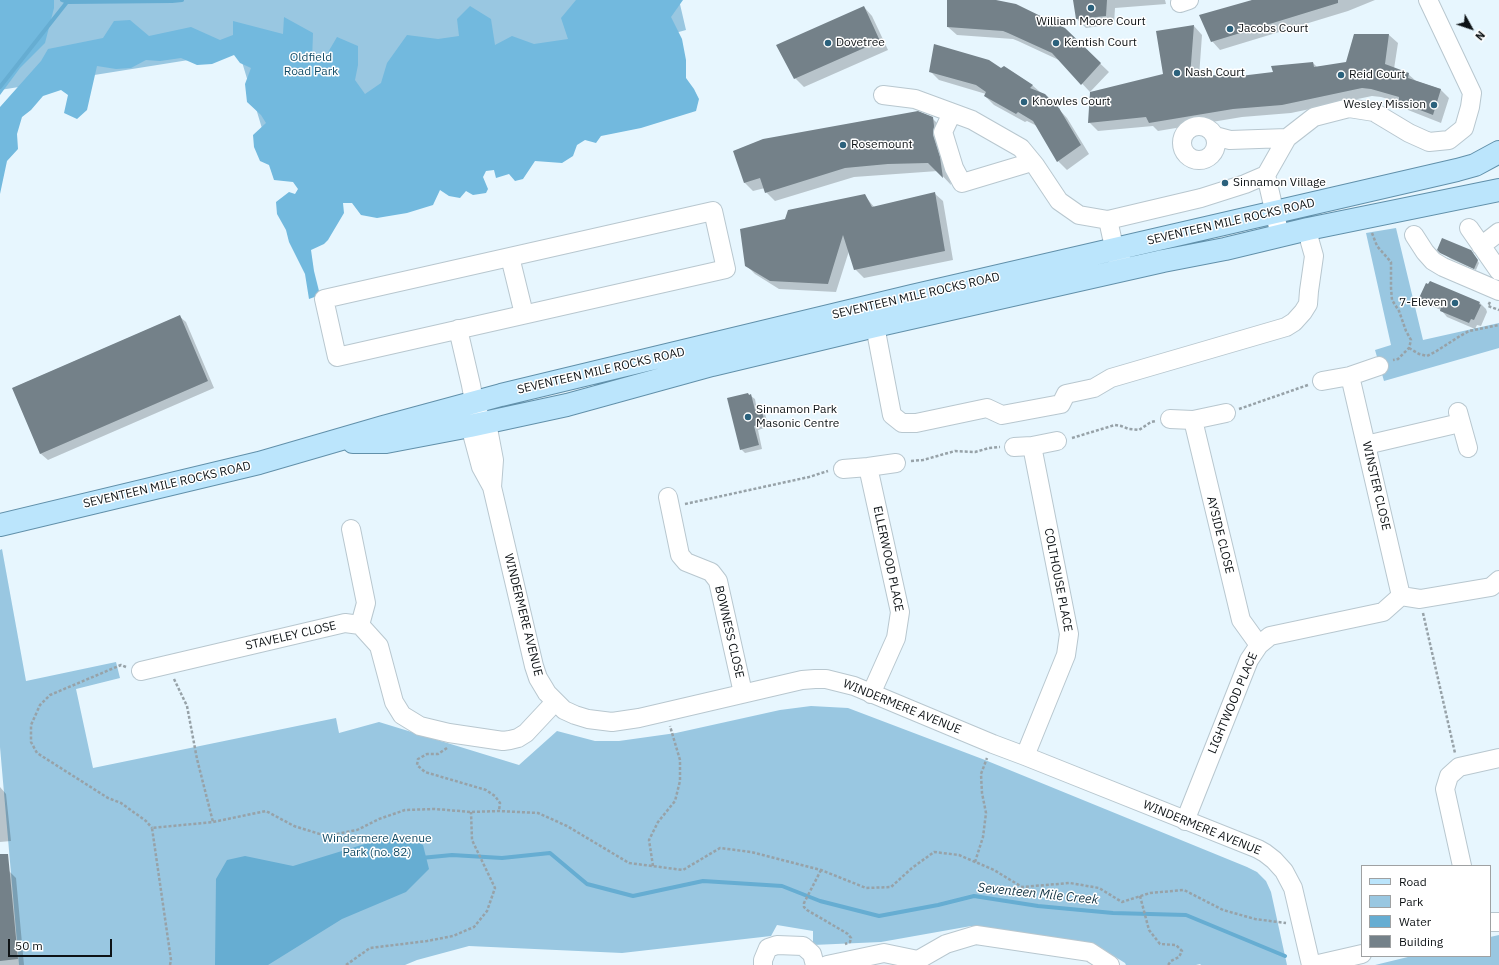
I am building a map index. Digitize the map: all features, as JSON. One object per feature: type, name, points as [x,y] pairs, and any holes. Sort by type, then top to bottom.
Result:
[{"type":"main road","name":"SEVENTEEN MILE ROCKS ROAD","points":[[332,441],[386,442],[477,415],[912,296],[1457,170],[1475,165],[1499,152]]},
{"type":"main road","name":"SEVENTEEN MILE ROCKS ROAD","points":[[0,525],[259,463],[383,427],[567,405],[712,365],[874,326],[1163,261],[1225,249],[1308,229],[1499,190]]},
{"type":"street","points":[[883,95],[915,99],[972,120],[1021,148],[1059,201],[1079,215],[1108,220],[1201,198],[1245,184],[1266,175],[1287,138],[1314,116],[1349,108],[1374,112],[1409,133],[1429,142],[1449,140],[1464,128],[1472,93],[1428,0]]},
{"type":"street","points":[[952,113],[943,132],[954,168],[962,183],[1032,162]]},
{"type":"street","points":[[1220,142],[1287,138]]},
{"type":"street","points":[[1266,175],[1280,236]]},
{"type":"street","points":[[713,211],[726,269],[337,357],[324,299],[510,257],[713,211]]},
{"type":"street","points":[[1108,220],[1116,256],[1124,261],[1163,261]]},
{"type":"street","points":[[1469,228],[1499,271]]},
{"type":"street","points":[[874,326],[892,415],[902,423],[916,423],[987,408],[1002,415],[1061,404],[1066,394],[1094,388],[1111,378],[1286,327],[1294,322],[1308,304],[1314,256],[1308,229]]},
{"type":"street","points":[[1481,246],[1499,232]]},
{"type":"street","points":[[1414,235],[1425,252],[1434,261],[1499,291]]},
{"type":"street","points":[[510,257],[524,314]]},
{"type":"street","name":"WINDERMERE AVENUE","points":[[458,329],[477,415],[494,460],[492,487],[534,666],[543,687],[555,702],[564,710],[575,715],[600,721],[625,720],[788,682],[814,679],[854,686],[993,744],[1258,849],[1274,860],[1284,871],[1290,882],[1311,965]]},
{"type":"street","points":[[1322,381],[1350,376],[1379,366]]},
{"type":"street","name":"WINSTER CLOSE","points":[[1350,376],[1401,596]]},
{"type":"street","points":[[1170,418],[1193,420],[1226,413]]},
{"type":"street","points":[[1366,445],[1459,418],[1468,448]]},
{"type":"street","name":"AYSIDE CLOSE","points":[[1193,420],[1241,620],[1259,645]]},
{"type":"street","points":[[1023,446],[1057,441]]},
{"type":"street","name":"COLTHOUSE PLACE","points":[[1023,446],[1069,634],[1066,655],[1025,756]]},
{"type":"street","points":[[843,469],[896,463]]},
{"type":"street","name":"ELLERWOOD PLACE","points":[[868,467],[900,612],[896,638],[871,694]]},
{"type":"street","name":"BOWNESS CLOSE","points":[[669,502],[680,555],[686,562],[711,572],[718,581],[743,693]]},
{"type":"street","points":[[351,529],[366,603],[360,625],[380,646],[394,702],[402,715],[420,726],[449,733],[503,741],[518,738],[526,733],[555,702]]},
{"type":"street","points":[[1401,596],[1420,599],[1491,587],[1499,580]]},
{"type":"street","name":"LIGHTWOOD PLACE","points":[[1185,821],[1249,660],[1259,645],[1270,636],[1383,612],[1401,596]]},
{"type":"street","name":"STAVELEY CLOSE","points":[[141,671],[345,623],[360,625]]},
{"type":"street","points":[[1462,865],[1445,789],[1449,776],[1459,767],[1499,758]]},
{"type":"street","points":[[827,965],[884,954],[919,963],[946,944],[976,935],[1090,952],[1110,965]]},
{"type":"street","points":[[763,965],[762,960],[768,948],[777,945],[803,946],[812,954],[815,965]]},
{"type":"street","points":[[1314,965],[1361,954]]},
{"type":"path","points":[[1370,228],[1377,246],[1391,262],[1392,300],[1411,340],[1409,348],[1398,359],[1386,361],[1379,366]]},
{"type":"path","points":[[1409,348],[1419,354],[1427,356],[1469,331],[1499,325]]},
{"type":"path","points":[[1226,413],[1322,381]]},
{"type":"path","points":[[1057,441],[1083,436],[1115,425],[1139,430],[1151,422],[1170,418]]},
{"type":"path","points":[[896,463],[923,460],[955,451],[975,452],[989,448],[1023,446]]},
{"type":"path","points":[[669,502],[809,477],[843,469]]},
{"type":"path","points":[[1420,599],[1459,767]]},
{"type":"path","points":[[141,671],[121,665],[50,695],[40,705],[31,725],[31,742],[37,753],[108,798],[121,803],[146,821],[152,828],[171,960],[170,965]]},
{"type":"path","points":[[169,665],[186,706],[197,759],[213,822]]},
{"type":"path","points":[[653,866],[649,840],[658,822],[675,801],[680,781],[680,760],[666,711]]},
{"type":"path","points":[[449,733],[448,748],[438,754],[427,754],[418,759],[417,765],[425,772],[486,790],[495,796],[500,802],[499,811]]},
{"type":"path","points":[[975,862],[983,837],[986,813],[982,793],[981,774],[987,758]]},
{"type":"path","points":[[152,828],[213,822],[266,811],[294,826],[326,836],[357,830],[379,819],[405,810],[435,809],[471,812],[499,811],[538,813],[567,826],[629,863],[683,870],[720,848],[751,852],[821,870],[866,888],[872,888],[891,886],[934,852],[959,855],[994,870],[1022,887],[1070,883],[1099,888],[1122,902],[1150,893],[1184,890],[1223,910],[1255,919],[1302,925]]},
{"type":"path","points":[[348,964],[370,948],[427,942],[453,936],[474,927],[487,911],[495,888],[472,840],[471,812]]},
{"type":"path","points":[[807,898],[821,870]]},
{"type":"path","points":[[1140,896],[1149,930],[1160,944],[1176,946],[1182,951],[1179,957],[1171,961],[1168,965]]},
{"type":"green space","name":"Oldfield Road Park","points":[[0,0],[679,0],[686,30],[267,145],[239,52],[0,90]]},
{"type":"green space","points":[[0,0],[54,0],[54,8],[45,43],[20,68],[0,95]]},
{"type":"green space","points":[[576,0],[683,0],[671,17],[682,39],[686,60],[686,78],[699,99],[696,111],[641,128],[601,136],[596,143],[585,140],[577,145],[573,156],[562,163],[535,161],[523,179],[515,181],[509,174],[496,178],[494,170],[486,171],[483,177],[488,189],[486,193],[473,195],[466,191],[460,198],[449,196],[440,190],[433,205],[407,213],[377,218],[361,215],[352,203],[343,203],[344,213],[328,240],[324,244],[311,250],[320,295],[309,299],[305,274],[289,242],[286,230],[277,214],[276,202],[289,192],[295,194],[298,189],[293,182],[274,180],[269,165],[260,161],[254,147],[253,135],[266,123],[261,115],[247,102],[245,84],[251,68],[240,63],[234,55],[212,64],[197,65],[181,58],[160,61],[146,60],[131,68],[116,69],[97,66],[87,110],[77,119],[64,113],[68,95],[61,90],[43,96],[31,110],[22,117],[17,134],[18,149],[7,161],[0,194],[0,107],[41,61],[48,49],[103,38],[114,21],[130,20],[149,36],[191,27],[220,40],[233,35],[233,21],[283,34],[284,17],[313,33],[312,61],[327,54],[337,37],[358,46],[358,65],[355,80],[365,94],[381,83],[387,63],[407,35],[438,39],[459,36],[457,19],[470,6],[491,19],[495,45],[512,36],[534,44],[568,39],[561,18]]},
{"type":"green space","points":[[1396,228],[1423,340],[1499,323],[1499,348],[1384,381],[1375,350],[1391,345],[1366,233]]},
{"type":"green space","name":"Windermere Avenue Park (no. 82)","points":[[2,549],[26,681],[116,662],[120,678],[76,689],[93,768],[336,718],[339,733],[379,722],[519,765],[557,731],[595,741],[619,741],[676,733],[780,710],[811,706],[848,708],[985,760],[1257,872],[1266,881],[1271,892],[1287,965],[1126,965],[1093,943],[971,926],[881,942],[813,945],[813,931],[777,925],[771,936],[622,953],[469,946],[417,960],[405,965],[19,965],[0,747],[0,550]]},
{"type":"green space","points":[[1499,935],[1499,965],[1375,965],[1408,957],[1491,957],[1491,937]]},
{"type":"water","points":[[404,836],[423,845],[429,869],[406,892],[342,919],[268,965],[215,965],[216,879],[227,860],[245,856],[293,866],[381,839]]},
{"type":"building","name":"Kentish Court","points":[[947,0],[996,0],[1016,4],[1065,28],[1101,63],[1081,85],[1052,53],[1008,33],[1003,31],[947,27]]},
{"type":"building","name":"William Moore Court","points":[[1073,0],[1107,0],[1106,16],[1076,19]]},
{"type":"building","name":"Jacobs Court","points":[[1252,0],[1338,0],[1338,3],[1211,42],[1199,15]]},
{"type":"building","name":"Dovetree","points":[[864,6],[880,41],[794,79],[776,45]]},
{"type":"building","points":[[1194,25],[1190,77],[1231,74],[1232,77],[1273,72],[1271,66],[1313,62],[1314,67],[1346,62],[1354,34],[1389,34],[1385,64],[1409,73],[1408,78],[1441,89],[1433,115],[1399,102],[1399,97],[1362,88],[1282,105],[1233,109],[1149,123],[1146,117],[1088,123],[1090,92],[1163,74],[1156,31]]},
{"type":"building","name":"Knowles Court","points":[[934,44],[989,60],[1001,68],[1004,66],[1033,85],[1030,88],[1045,94],[1059,108],[1081,145],[1057,162],[1033,121],[1018,112],[1016,114],[984,96],[986,92],[976,85],[929,72]]},
{"type":"building","name":"Rosemount","points":[[918,111],[933,117],[933,135],[940,157],[943,178],[928,163],[888,164],[845,168],[765,193],[760,178],[744,183],[733,151],[763,139]]},
{"type":"building","points":[[935,192],[945,251],[854,270],[843,235],[828,284],[770,281],[745,266],[740,229],[785,219],[788,210],[865,194],[872,207]]},
{"type":"building","points":[[1442,238],[1471,250],[1478,260],[1474,269],[1440,253],[1437,250]]},
{"type":"building","name":"7-Eleven","points":[[1430,281],[1480,302],[1479,304],[1481,305],[1474,320],[1471,319],[1469,323],[1440,311],[1441,307],[1419,298],[1426,283],[1428,284]]},
{"type":"building","points":[[180,315],[208,381],[40,454],[12,388]]},
{"type":"building","name":"Sinnamon Park Masonic Centre","points":[[748,393],[749,395],[751,394],[755,410],[761,408],[765,423],[754,426],[759,445],[740,450],[727,398]]},
{"type":"building","points":[[0,854],[8,854],[18,959],[0,961]]},
{"type":"waterway","points":[[62,0],[67,2],[182,0]]},
{"type":"waterway","points":[[0,87],[67,2]]},
{"type":"waterway","name":"Seventeen Mile Creek","points":[[421,858],[452,855],[502,858],[550,853],[587,884],[633,896],[703,881],[782,886],[820,901],[879,916],[938,905],[974,896],[1038,906],[1113,913],[1186,915],[1285,956]]},
{"type":"place","name":"William Moore Court","points":[[1091,8]]},
{"type":"place","name":"Jacobs Court","points":[[1230,29]]},
{"type":"place","name":"Dovetree","points":[[828,43]]},
{"type":"place","name":"Kentish Court","points":[[1056,43]]},
{"type":"place","name":"Nash Court","points":[[1177,73]]},
{"type":"place","name":"Reid Court","points":[[1341,75]]},
{"type":"place","name":"Knowles Court","points":[[1024,102]]},
{"type":"place","name":"Wesley Mission","points":[[1434,105]]},
{"type":"place","name":"Rosemount","points":[[843,145]]},
{"type":"place","name":"Sinnamon Village","points":[[1225,183]]},
{"type":"place","name":"7-Eleven","points":[[1455,303]]},
{"type":"place","name":"Sinnamon Park Masonic Centre","points":[[748,417]]}]
